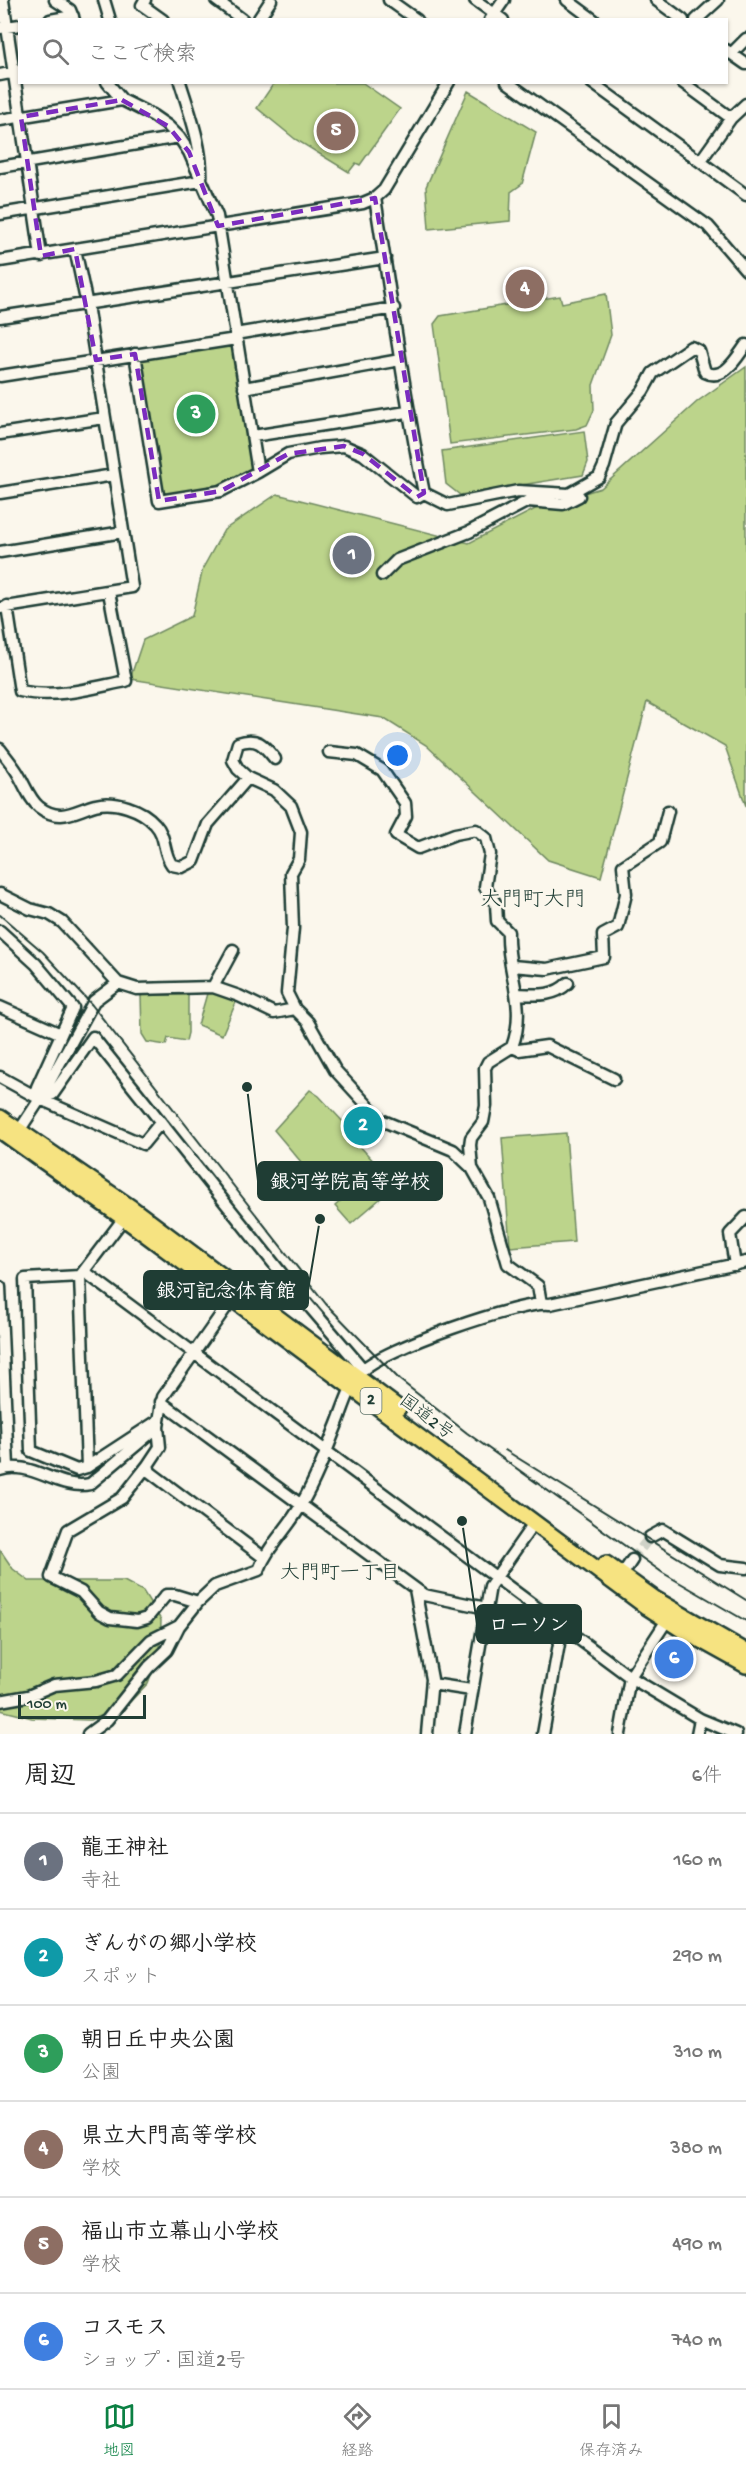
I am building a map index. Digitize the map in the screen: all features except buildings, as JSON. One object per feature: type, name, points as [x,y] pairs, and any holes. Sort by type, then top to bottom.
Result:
[{"type":"highway","name":"国道2号","points":[[0,1118],[6,1133],[232,1299],[357,1378],[534,1523],[667,1620],[746,1665]]},
{"type":"highway","name":"国道2号","points":[[6,1133],[131,1208],[656,1600],[746,1652]]},
{"type":"street","points":[[0,75],[17,72],[4,27],[3,0]]},
{"type":"street","points":[[55,0],[64,5],[73,18]]},
{"type":"street","points":[[104,0],[109,18]]},
{"type":"street","points":[[145,0],[142,5],[160,18]]},
{"type":"street","points":[[216,0],[240,18]]},
{"type":"street","points":[[259,18],[271,0]]},
{"type":"street","points":[[389,0],[414,18]]},
{"type":"street","points":[[475,0],[496,18],[504,0]]},
{"type":"street","points":[[567,0],[591,18]]},
{"type":"street","points":[[656,0],[680,18]]},
{"type":"street","points":[[698,18],[718,0]]},
{"type":"street","points":[[746,39],[729,52],[746,64]]},
{"type":"street","points":[[18,84],[41,256]]},
{"type":"street","points":[[109,84],[122,100],[152,115],[179,137],[189,152],[217,216],[258,472]]},
{"type":"street","points":[[181,84],[191,115],[201,167],[201,181]]},
{"type":"street","points":[[0,261],[363,203],[375,198],[390,181],[448,84]]},
{"type":"street","points":[[510,84],[708,226],[746,270]]},
{"type":"street","points":[[594,84],[745,191]]},
{"type":"street","points":[[685,84],[731,118]]},
{"type":"street","points":[[0,120],[122,100]]},
{"type":"street","points":[[699,159],[704,156],[731,118],[746,104]]},
{"type":"street","points":[[0,167],[179,137]]},
{"type":"street","points":[[0,214],[201,181]]},
{"type":"street","points":[[375,198],[394,308],[407,412],[424,493]]},
{"type":"street","points":[[75,249],[87,304],[132,587],[4,607],[20,691],[39,696],[75,692],[126,681],[109,592]]},
{"type":"street","points":[[0,317],[385,258]]},
{"type":"street","points":[[0,376],[394,308]]},
{"type":"street","points":[[424,493],[448,505],[518,492],[569,494],[599,477],[616,423],[643,391],[653,373],[692,347],[699,351],[705,372],[711,375],[719,374],[729,368],[746,345]]},
{"type":"street","points":[[135,354],[159,501],[220,491],[288,454],[320,448],[344,447],[363,454],[417,497],[424,493]]},
{"type":"street","points":[[244,388],[400,360]]},
{"type":"street","points":[[253,436],[407,412]]},
{"type":"street","points":[[0,434],[105,418]]},
{"type":"street","points":[[0,493],[114,475]]},
{"type":"street","points":[[382,576],[397,560],[469,532],[528,501],[563,504],[584,493],[593,480]]},
{"type":"street","points":[[0,552],[123,532]]},
{"type":"street","points":[[275,759],[259,741],[250,739],[238,743],[234,760],[238,769],[248,778],[274,790],[291,806],[301,832],[298,858],[291,873],[293,928],[287,993],[295,1009],[308,1022],[335,1070],[381,1120],[453,1150],[472,1168],[489,1198],[508,1264],[538,1286],[541,1303]]},
{"type":"street","points":[[0,749],[38,806],[44,810],[63,817],[96,805],[115,804],[141,812],[155,823],[164,835],[165,856],[172,865],[182,867],[194,861],[208,824],[248,778]]},
{"type":"street","points":[[329,752],[357,755],[382,770],[405,803],[406,816],[396,834],[418,849],[455,834],[476,830],[486,838],[490,854],[485,887],[496,904],[498,921],[508,932],[507,950],[518,994],[517,1025],[512,1047],[488,1062],[485,1068],[486,1106],[483,1122],[471,1138],[472,1168]]},
{"type":"street","points":[[512,966],[547,969],[604,957],[603,935],[618,927],[626,894],[622,866],[660,842],[668,811]]},
{"type":"street","points":[[0,894],[30,909],[49,914],[62,922],[118,982],[137,989],[213,987],[239,996],[274,1013],[295,1009]]},
{"type":"street","points":[[0,931],[36,964],[73,1008],[37,1087],[40,1099]]},
{"type":"street","points":[[213,987],[233,950]]},
{"type":"street","points":[[6,1133],[40,1099],[94,1001],[118,982]]},
{"type":"street","points":[[518,994],[559,992],[568,983]]},
{"type":"street","points":[[0,1007],[61,1034]]},
{"type":"street","points":[[40,1099],[53,1094],[93,1037],[286,1279],[357,1378]]},
{"type":"street","points":[[512,1047],[519,1050],[547,1046],[614,1079]]},
{"type":"street","points":[[0,1077],[40,1099],[143,1144],[161,1122]]},
{"type":"street","points":[[88,1734],[107,1720],[149,1666],[167,1650],[179,1626],[198,1602],[215,1586],[259,1570],[264,1557],[301,1506],[357,1378],[389,1354],[428,1337],[541,1303],[550,1304],[740,1264],[730,1234],[746,1216]]},
{"type":"street","points":[[87,1467],[82,1274],[124,1218]]},
{"type":"street","points":[[159,1423],[87,1467],[77,1470],[31,1451],[25,1279],[82,1274],[327,1451],[630,1677],[700,1719],[736,1734]]},
{"type":"street","points":[[0,1287],[4,1468],[20,1467],[67,1484],[82,1486],[90,1484],[159,1423]]},
{"type":"street","points":[[198,1602],[176,1594],[166,1595],[147,1618],[137,1621],[110,1618],[99,1612],[81,1593],[51,1577],[68,1530],[122,1498],[160,1447],[161,1402],[232,1299]]},
{"type":"street","points":[[161,1402],[429,1598],[486,1608]]},
{"type":"street","points":[[148,1465],[150,1472],[264,1557]]},
{"type":"street","points":[[465,1734],[486,1608],[495,1578],[534,1523]]},
{"type":"street","points":[[650,1537],[663,1530],[720,1565],[746,1568]]},
{"type":"street","points":[[622,1575],[632,1560]]},
{"type":"street","points":[[415,1589],[432,1684],[427,1734]]},
{"type":"street","points":[[620,1734],[630,1677],[667,1620]]},
{"type":"street","points":[[0,1701],[27,1696],[54,1685],[96,1681],[117,1675],[151,1640],[179,1626]]},
{"type":"street","points":[[543,1734],[562,1627]]},
{"type":"street","points":[[432,1684],[471,1690]]},
{"type":"street","points":[[697,1734],[700,1719]]},
{"type":"highlighted area","points":[[122,100],[152,115],[168,126],[189,152],[218,226],[375,198],[424,493],[417,497],[363,454],[344,446],[288,454],[221,491],[159,501],[135,354],[96,360],[75,249],[41,256],[21,117]]},
{"type":"green space","points":[[273,84],[364,84],[400,109],[360,165],[356,163],[349,172],[295,139],[257,108]]},
{"type":"green space","points":[[468,91],[536,132],[522,184],[511,192],[510,221],[429,229],[426,187]]},
{"type":"green space","points":[[606,294],[611,335],[593,385],[594,410],[587,425],[576,429],[450,444],[434,324],[440,316],[560,296],[562,303]]},
{"type":"green space","points":[[234,344],[252,469],[217,488],[163,496],[139,358]]},
{"type":"green space","points":[[746,367],[746,806],[725,746],[647,702],[601,877],[548,860],[426,745],[383,718],[130,679],[143,640],[192,616],[203,568],[224,530],[277,494],[469,543],[541,506],[601,488],[698,401]]},
{"type":"green space","points":[[584,431],[588,462],[583,475],[460,495],[446,484],[442,451]]},
{"type":"green space","points":[[208,990],[237,1000],[222,1035],[198,1025]]},
{"type":"green space","points":[[141,995],[188,995],[186,1041],[168,1038],[166,1045],[147,1042],[142,1034]]},
{"type":"green space","points":[[310,1090],[319,1096],[360,1140],[357,1143],[377,1165],[335,1202],[274,1130]]},
{"type":"green space","points":[[566,1133],[574,1242],[510,1247],[502,1138]]},
{"type":"green space","points":[[365,1179],[381,1198],[351,1224],[335,1206]]},
{"type":"green space","points":[[0,1550],[13,1569],[29,1581],[124,1581],[143,1591],[161,1620],[160,1651],[148,1683],[125,1707],[90,1720],[32,1718],[0,1710]]},
{"type":"tunnel","points":[[632,1560],[650,1537]]},
{"type":"railway","points":[[0,915],[43,952],[92,1005],[326,1304],[400,1380],[467,1433],[663,1573],[746,1621]]},
{"type":"railway","points":[[505,1450],[746,1600]]},
{"type":"place","name":"福山市立幕山小学校","points":[[336,131]]},
{"type":"place","name":"県立大門高等学校","points":[[525,289]]},
{"type":"place","name":"朝日丘中央公園","points":[[196,414]]},
{"type":"place","name":"龍王神社","points":[[352,555]]},
{"type":"place","name":"銀河学院高等学校","points":[[247,1087]]},
{"type":"place","name":"ぎんがの郷小学校","points":[[363,1126]]},
{"type":"place","name":"銀河記念体育館","points":[[320,1219]]},
{"type":"place","name":"ローソン","points":[[462,1521]]},
{"type":"place","name":"コスモス","points":[[674,1659]]},
{"type":"district","name":"大門町大門","points":[[533,901]]},
{"type":"district","name":"大門町一丁目","points":[[340,1574]]}]
